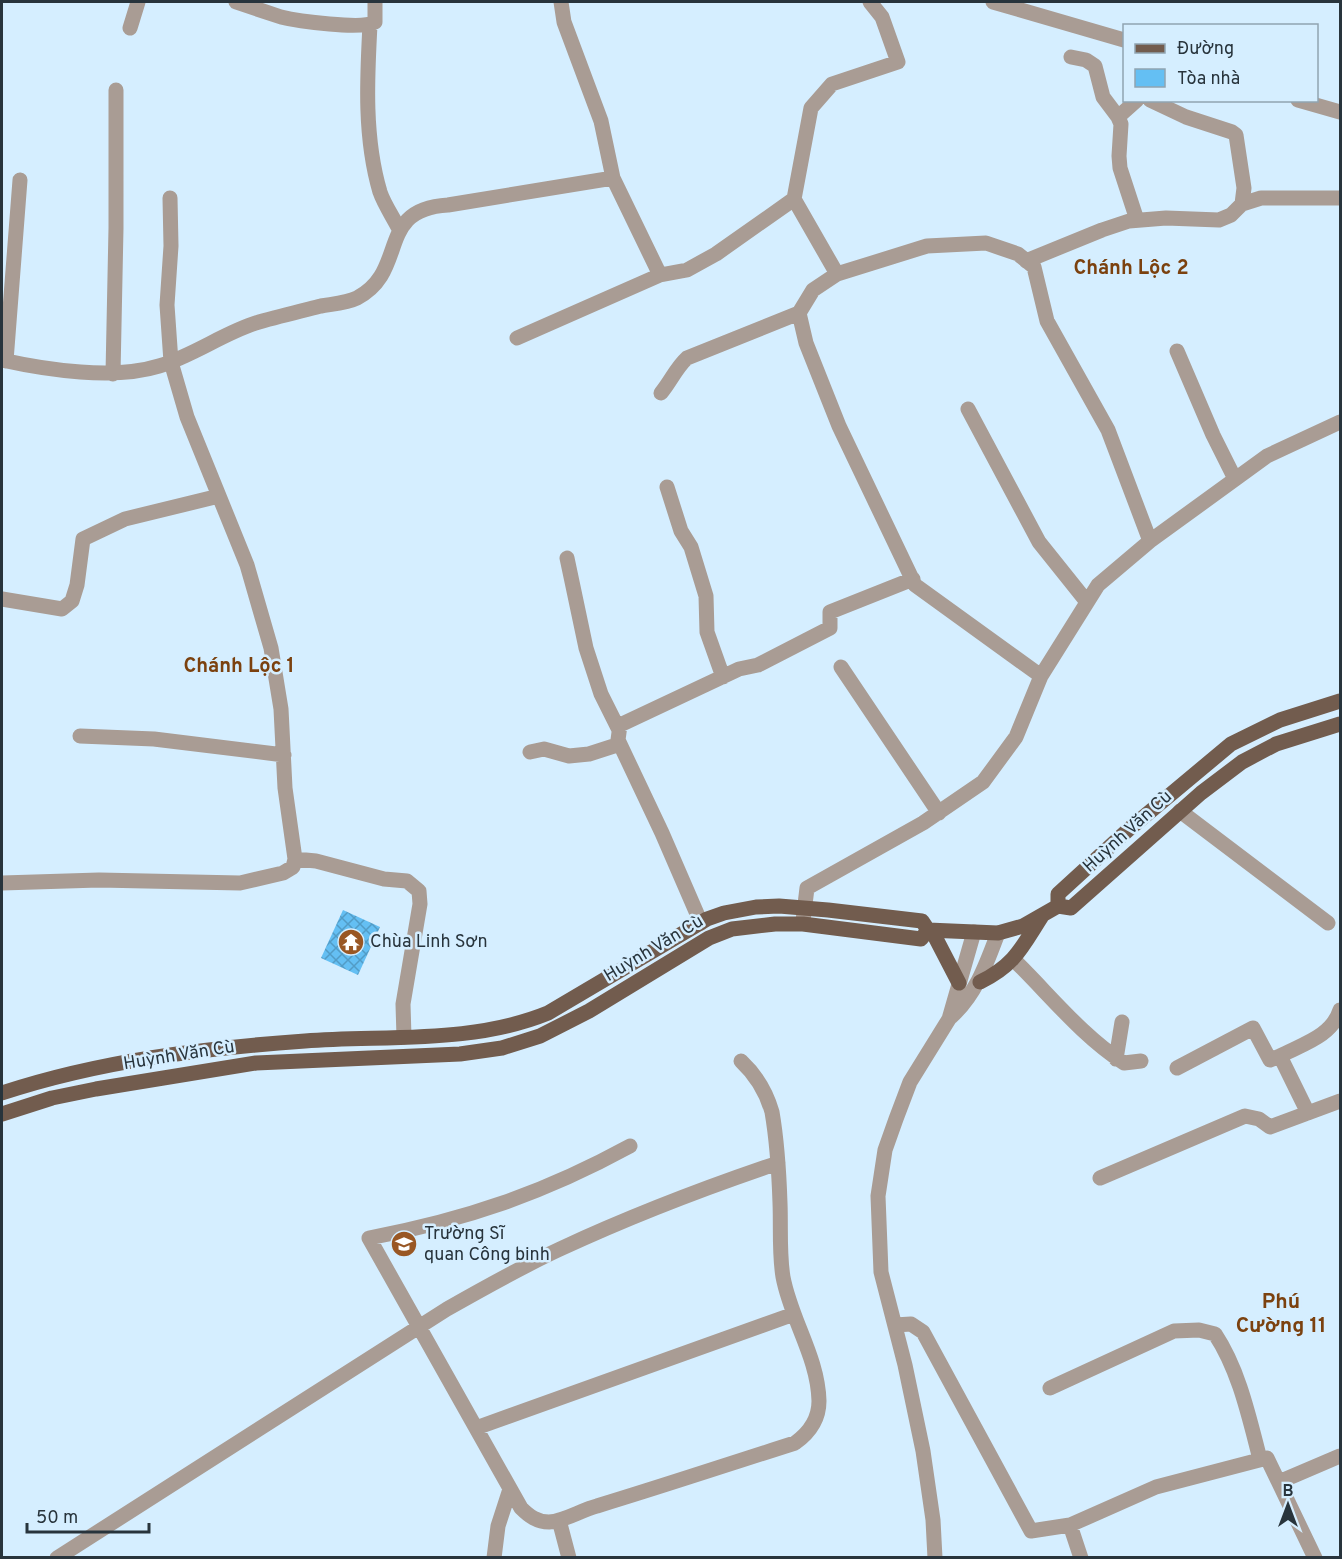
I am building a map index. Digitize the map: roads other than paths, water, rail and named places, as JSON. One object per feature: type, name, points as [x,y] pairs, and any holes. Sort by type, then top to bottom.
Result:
[{"type":"main road","points":[[1058,906],[1058,894],[1231,744],[1262,728],[1305,711],[1341,701]]},
{"type":"main road","name":"Huỳnh Văn Cù","points":[[2,1114],[52,1098],[236,1066],[460,1054],[502,1048],[540,1036],[589,1011],[709,938],[722,932],[751,926],[803,924],[921,939],[930,930],[998,933],[1023,926],[1058,906],[1071,908],[1180,811],[1242,762],[1276,744],[1341,724]]},
{"type":"main road","points":[[1200,769],[1211,785]]},
{"type":"main road","points":[[2,1093],[77,1072],[230,1047],[494,1030],[548,1013],[701,923],[740,909],[779,906],[922,921],[930,930],[959,983]]},
{"type":"main road","points":[[980,982],[999,973],[1013,960],[1044,914]]},
{"type":"street","points":[[130,28],[138,2]]},
{"type":"street","points":[[236,2],[284,18],[370,25],[375,22],[375,2]]},
{"type":"street","points":[[561,2],[564,22],[602,121],[613,178],[660,275]]},
{"type":"street","points":[[837,274],[794,199],[811,108],[832,84],[898,62],[882,17],[870,2]]},
{"type":"street","points":[[993,2],[1123,39]]},
{"type":"street","points":[[370,25],[366,84],[373,157],[381,193],[399,229]]},
{"type":"street","points":[[1071,57],[1086,60],[1095,66],[1102,98],[1121,124],[1120,168],[1137,220]]},
{"type":"street","points":[[113,374],[116,90]]},
{"type":"street","points":[[1118,117],[1135,102]]},
{"type":"street","points":[[1154,102],[1186,117],[1236,135],[1244,188],[1242,204]]},
{"type":"street","points":[[1305,102],[1341,112]]},
{"type":"street","points":[[20,180],[4,361],[40,368],[113,374],[158,367],[256,323],[356,299],[379,281],[392,255],[399,229],[413,213],[430,206],[613,178]]},
{"type":"street","points":[[2,883],[99,880],[240,883],[283,873],[292,867],[295,859],[285,788],[282,709],[271,648],[247,565],[187,417],[171,362],[167,305],[171,246],[170,198]]},
{"type":"street","points":[[1026,261],[1102,230],[1137,220],[1166,218],[1219,220],[1231,215],[1242,204],[1261,198],[1341,198]]},
{"type":"street","points":[[517,338],[660,275],[687,270],[716,254],[794,199]]},
{"type":"street","points":[[661,393],[678,367],[687,358],[800,313],[813,290],[837,274],[927,246],[986,243],[1017,254],[1034,267],[1047,321],[1108,430],[1149,541]]},
{"type":"street","points":[[800,313],[806,343],[839,426],[915,585],[1041,676]]},
{"type":"street","points":[[1177,351],[1234,479]]},
{"type":"street","points":[[968,409],[1039,542],[1087,603]]},
{"type":"street","points":[[803,924],[807,888],[939,813],[983,782],[1016,737],[1041,676],[1098,585],[1149,541],[1267,456],[1341,422]]},
{"type":"street","points":[[667,487],[681,531],[691,547],[706,596],[707,632],[723,676]]},
{"type":"street","points":[[2,599],[62,609],[72,601],[77,585],[83,539],[125,519],[219,496]]},
{"type":"street","points":[[567,558],[586,648],[601,694],[701,923]]},
{"type":"street","points":[[620,737],[620,725],[739,669],[758,665],[830,628],[830,612],[913,579]]},
{"type":"street","points":[[841,668],[939,813]]},
{"type":"street","points":[[80,736],[154,738],[284,755]]},
{"type":"street","points":[[530,752],[544,749],[569,756],[589,754],[620,737]]},
{"type":"street","points":[[1180,811],[1328,923]]},
{"type":"street","points":[[295,859],[316,861],[384,879],[407,881],[419,891],[420,904],[404,1004],[404,1037]]},
{"type":"street","points":[[949,1019],[974,932]]},
{"type":"street","points":[[935,1557],[933,1520],[923,1451],[881,1272],[878,1196],[885,1150],[910,1082],[949,1019],[962,1007],[980,982],[998,933]]},
{"type":"street","points":[[1013,960],[1074,1022],[1116,1059],[1124,1063],[1141,1061]]},
{"type":"street","points":[[1177,1068],[1253,1028],[1270,1060],[1326,1033],[1341,1010]]},
{"type":"street","points":[[1116,1059],[1122,1022]]},
{"type":"street","points":[[1280,1056],[1308,1113]]},
{"type":"street","points":[[630,1146],[563,1180],[494,1208],[417,1229],[369,1238],[521,1508],[531,1517],[545,1522],[559,1520],[795,1443],[813,1424],[819,1401],[809,1353],[794,1314],[780,1258],[778,1162],[774,1123],[769,1100],[757,1079],[741,1061]]},
{"type":"street","points":[[1100,1178],[1245,1116],[1259,1119],[1270,1127],[1341,1101]]},
{"type":"street","points":[[57,1557],[418,1328],[512,1272],[663,1204],[778,1162]]},
{"type":"street","points":[[476,1428],[794,1314]]},
{"type":"street","points":[[895,1325],[911,1324],[923,1332],[1031,1531],[1070,1525],[1156,1487],[1263,1458]]},
{"type":"street","points":[[1050,1388],[1174,1331],[1199,1330],[1215,1334],[1227,1351],[1263,1458],[1279,1482],[1316,1557]]},
{"type":"street","points":[[1279,1482],[1341,1456]]},
{"type":"street","points":[[494,1557],[498,1526],[510,1489]]},
{"type":"street","points":[[559,1520],[568,1557]]},
{"type":"street","points":[[1070,1525],[1081,1557]]},
{"type":"place","name":"Chùa Linh Sơn","points":[[351,942]]},
{"type":"place","name":"Trường Sĩ quan Công binh","points":[[404,1244]]},
{"type":"district","name":"Chánh Lộc 2","points":[[1131,269]]},
{"type":"district","name":"Chánh Lộc 1","points":[[239,667]]},
{"type":"district","name":"Phú Cường 11","points":[[1281,1314]]}]
